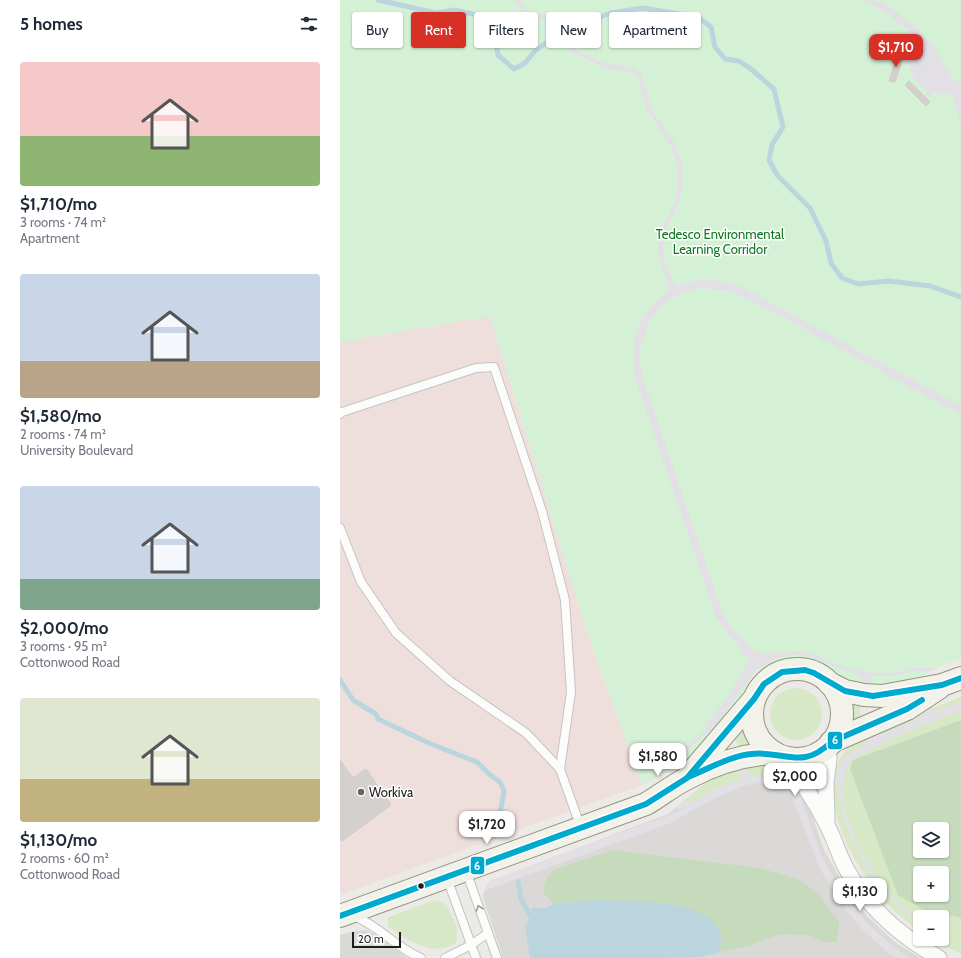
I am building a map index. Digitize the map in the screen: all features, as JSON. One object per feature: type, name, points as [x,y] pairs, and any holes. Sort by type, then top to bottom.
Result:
[{"type":"street","points":[[687,778],[754,699],[764,684],[782,672],[805,670],[822,677],[829,683],[845,691],[873,696],[951,682]]},
{"type":"street","points":[[344,915],[646,804],[687,778],[739,756],[776,754],[793,759],[806,758],[818,754],[830,744],[907,708],[951,682]]},
{"type":"street","points":[[828,826],[826,799],[830,744],[837,733],[841,712],[836,693],[829,683]]},
{"type":"street","points":[[754,699],[752,714],[754,727],[760,739],[776,754],[805,788],[828,826],[848,872],[865,896],[885,920],[922,948],[939,958]]},
{"type":"lane","points":[[340,414],[342,412],[476,368],[494,367],[542,511],[565,600],[571,692],[560,769]]},
{"type":"lane","points":[[340,528],[362,582],[396,633],[450,681],[526,733],[560,769],[581,829]]},
{"type":"lane","points":[[457,874],[488,933],[497,958]]},
{"type":"lane","points":[[457,874],[471,945],[476,958]]},
{"type":"lane","points":[[344,915],[370,922],[403,947],[421,958]]},
{"type":"lane","points":[[445,958],[471,945],[488,933]]},
{"type":"shaded area","points":[[515,0],[519,0],[525,9],[534,12],[523,12]]},
{"type":"shaded area","points":[[864,0],[881,1],[914,25],[935,49],[951,76],[961,85],[961,127],[953,97],[949,94],[933,93],[927,99],[924,96],[928,91],[915,80],[908,64],[902,61],[903,57],[908,58],[914,41],[913,35],[890,16]]},
{"type":"shaded area","points":[[538,13],[546,16],[546,21],[538,17]]},
{"type":"shaded area","points":[[568,48],[575,48],[578,51],[604,63],[632,68],[641,73],[652,110],[675,143],[683,169],[682,188],[678,204],[664,235],[663,248],[665,264],[674,282],[678,286],[698,280],[708,280],[721,281],[740,286],[961,406],[961,415],[784,318],[730,291],[699,288],[682,293],[666,302],[650,319],[639,356],[642,375],[722,612],[733,629],[752,649],[762,654],[775,651],[776,654],[795,651],[807,652],[851,669],[873,673],[890,673],[916,668],[936,668],[929,672],[916,671],[890,676],[873,676],[869,686],[863,684],[860,675],[811,657],[795,654],[777,658],[757,669],[720,719],[721,723],[716,729],[711,729],[682,755],[670,769],[663,773],[679,752],[708,727],[706,724],[726,700],[748,662],[747,656],[727,633],[715,615],[635,377],[633,366],[635,337],[644,315],[661,296],[670,290],[661,265],[658,248],[660,234],[674,203],[678,187],[678,170],[676,159],[670,145],[646,108],[638,76],[631,72],[609,69],[581,57]]},
{"type":"shaded area","points":[[490,316],[590,642],[642,785],[340,895],[340,342]]},
{"type":"shaded area","points":[[961,702],[961,710],[896,736],[852,759],[845,771],[844,785],[841,785],[846,815],[861,852],[881,883],[893,897],[913,915],[913,919],[891,899],[866,868],[846,826],[837,785],[831,786],[832,778],[837,778],[838,769],[845,756],[868,742],[868,737],[875,733],[879,736],[915,720],[928,709],[938,706],[928,714]]},
{"type":"shaded area","points":[[746,765],[749,777],[770,775],[786,780],[796,789],[797,788],[802,794],[800,796],[821,855],[841,891],[868,924],[891,945],[909,958],[896,958],[886,951],[862,929],[845,909],[820,869],[793,799],[782,787],[769,783],[757,783],[742,786],[715,798],[668,824],[484,891],[488,883],[494,879],[685,808],[675,809],[680,804],[696,801],[711,791],[741,779],[738,767]]},
{"type":"shaded area","points":[[772,767],[790,780],[809,806],[824,850],[846,889],[869,918],[895,942],[920,958],[503,958],[483,898],[484,891],[490,881],[668,814],[705,784]]},
{"type":"shaded area","points":[[366,930],[376,935],[407,958],[340,958],[340,935]]},
{"type":"green space","name":"Tedesco Environmental Learning Corridor","points":[[340,0],[961,0],[961,658],[936,668],[911,682],[877,689],[834,677],[820,665],[815,663],[799,662],[782,664],[764,671],[757,669],[749,677],[747,692],[688,760],[642,785],[590,642],[490,316],[340,342]]},
{"type":"green space","points":[[796,688],[810,692],[818,700],[822,714],[818,728],[810,736],[796,740],[782,736],[774,728],[770,714],[774,700],[782,692]]},
{"type":"green space","points":[[961,697],[961,720],[853,760],[913,890],[913,902],[919,902],[922,909],[926,910],[913,910],[913,926],[881,897],[857,864],[838,822],[833,800],[833,779],[839,760],[852,744],[916,711],[938,706]]},
{"type":"green space","points":[[852,701],[859,702],[861,718],[848,725],[848,706]]},
{"type":"green space","points":[[961,720],[961,918],[949,915],[949,910],[922,909],[898,895],[850,769],[853,760]]},
{"type":"green space","points":[[741,725],[747,728],[755,745],[741,750],[732,734]]},
{"type":"green space","points":[[823,760],[820,777],[807,781],[798,769],[799,767],[812,765]]},
{"type":"green space","points":[[762,762],[777,770],[797,788],[796,790],[786,780],[749,777],[746,765]]},
{"type":"green space","points":[[738,767],[741,779],[712,791],[696,801],[680,804],[722,771]]},
{"type":"green space","points":[[613,850],[760,868],[800,880],[819,895],[839,922],[837,942],[823,942],[809,935],[780,934],[749,946],[720,952],[721,937],[718,928],[707,917],[690,910],[667,905],[641,902],[590,901],[553,904],[543,892],[545,882],[553,870]]},
{"type":"green space","points":[[435,900],[447,905],[457,928],[456,943],[439,949],[421,946],[412,942],[388,926],[388,918]]},
{"type":"green space","points":[[949,915],[961,918],[961,954],[945,946],[949,946]]},
{"type":"water","points":[[596,900],[662,904],[697,912],[710,919],[718,928],[721,937],[720,952],[700,957],[669,958],[530,958],[525,926],[530,919],[532,908],[546,908],[553,904]]},
{"type":"building","points":[[898,54],[904,55],[895,82],[889,81]]},
{"type":"building","points":[[909,81],[930,102],[926,106],[905,85]]},
{"type":"building","name":"Workiva","points":[[340,760],[353,778],[366,769],[391,805],[342,841],[340,839]]},
{"type":"waterway","points":[[378,0],[436,13],[454,10],[486,17],[494,34],[498,55],[514,69],[525,63],[535,51],[564,30],[611,13],[643,8],[698,17],[711,27],[715,47],[725,59],[739,61],[751,69],[774,89],[783,127],[772,145],[769,160],[777,175],[810,208],[826,241],[831,263],[842,278],[858,284],[889,281],[930,286],[961,297]]},
{"type":"waterway","points":[[340,680],[353,700],[376,714],[378,719],[431,744],[477,762],[490,775],[500,782],[504,791],[500,814],[501,819],[510,828]]},
{"type":"waterway","points":[[518,882],[521,899],[533,921]]},
{"type":"transit line","name":"6","points":[[340,916],[646,804],[687,778],[754,699],[764,684],[782,672],[805,670],[814,673],[845,691],[873,696],[942,685],[961,678]]},
{"type":"transit line","name":"6","points":[[688,777],[727,760],[743,755],[763,754],[792,757],[811,756],[821,751],[831,742],[907,709],[922,700]]},
{"type":"place","name":"Workiva","points":[[361,792]]}]
